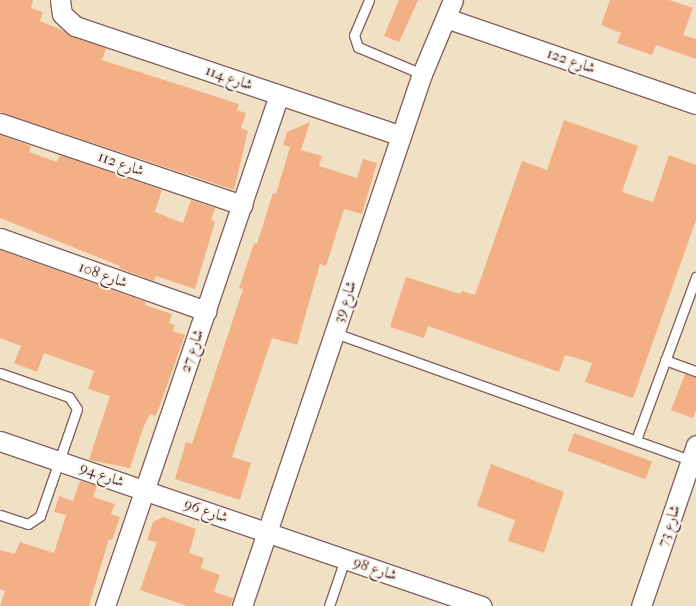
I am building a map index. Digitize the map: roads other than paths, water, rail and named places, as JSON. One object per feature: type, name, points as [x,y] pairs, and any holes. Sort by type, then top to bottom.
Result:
[{"type":"street","name":"شارع 39","points":[[242,606],[422,74],[454,0]]},
{"type":"street","name":"شارع 114","points":[[61,7],[75,26],[401,136]]},
{"type":"street","name":"شارع 122","points":[[446,18],[696,104]]},
{"type":"street","name":"شارع 27","points":[[105,606],[280,95]]},
{"type":"street","name":"شارع 112","points":[[0,123],[242,206]]},
{"type":"street","name":"شارع 108","points":[[0,238],[206,311]]},
{"type":"street","name":"شارع 94","points":[[0,441],[144,490]]},
{"type":"street","name":"شارع 73","points":[[642,606],[694,456]]},
{"type":"street","name":"شارع 96","points":[[144,490],[268,532]]},
{"type":"street","name":"شارع 98","points":[[268,532],[482,606]]},
{"type":"lane","points":[[369,0],[354,35],[358,47],[422,74]]},
{"type":"lane","points":[[636,440],[696,277]]},
{"type":"lane","points":[[335,333],[636,440],[694,456]]},
{"type":"lane","points":[[666,360],[696,371]]},
{"type":"lane","points":[[0,373],[69,397],[76,404],[76,414],[37,520],[28,524],[0,515]]},
{"type":"lane","points":[[329,606],[346,559]]}]
